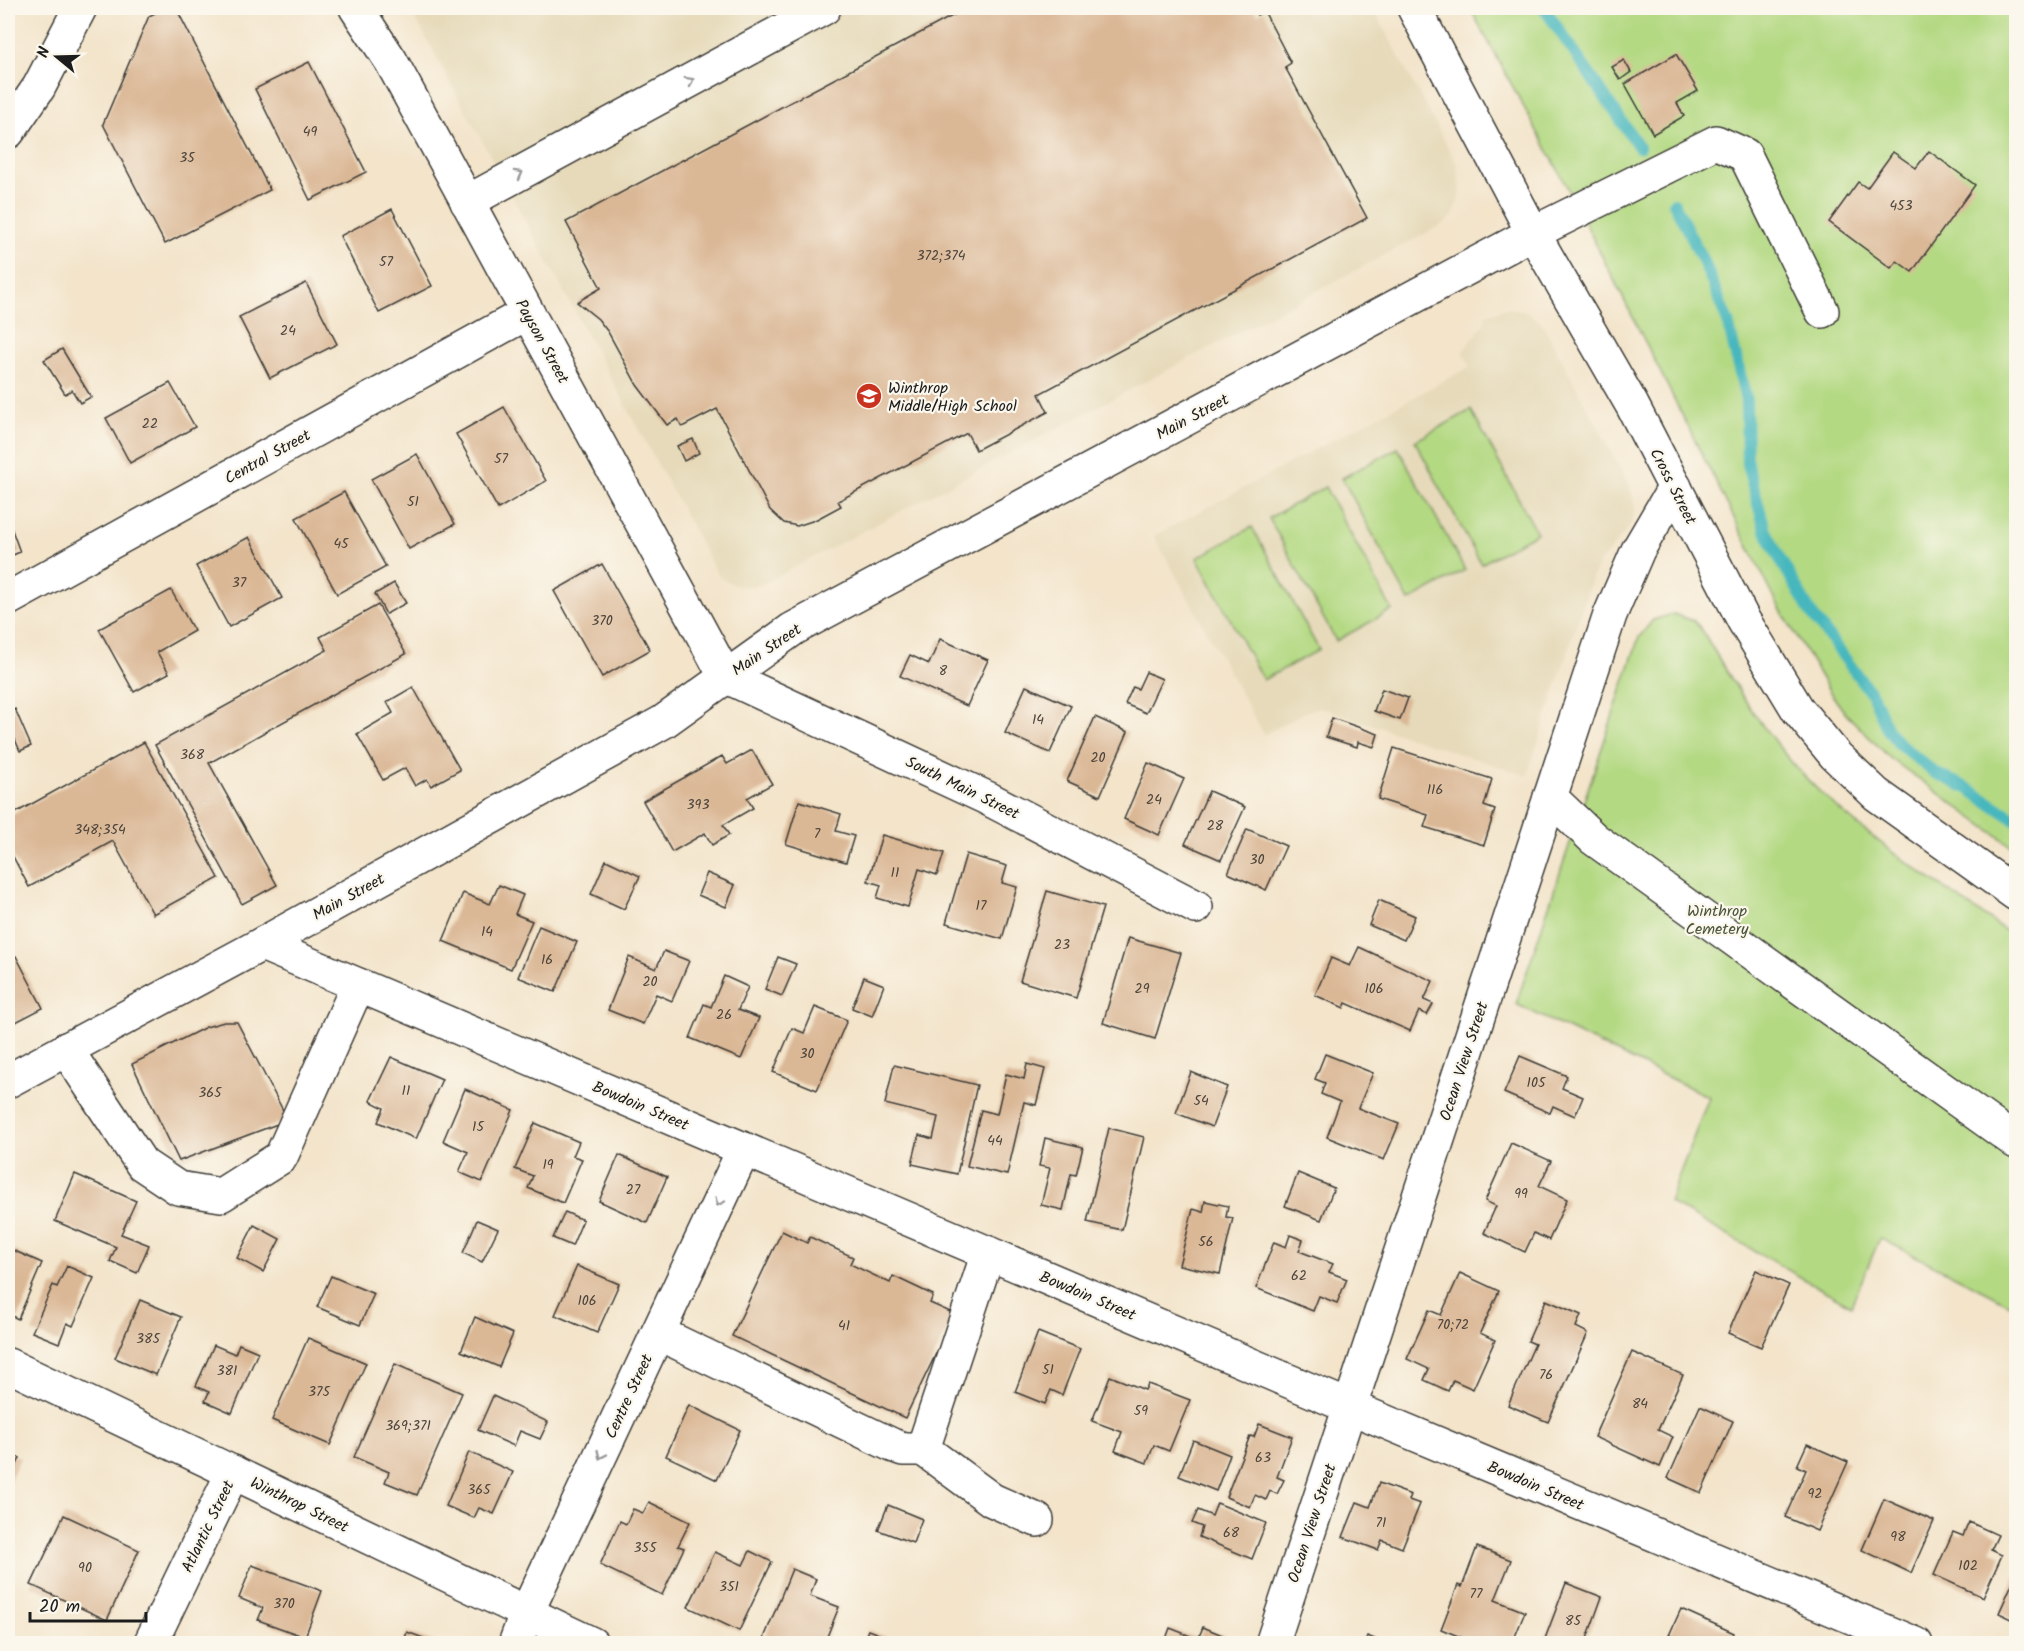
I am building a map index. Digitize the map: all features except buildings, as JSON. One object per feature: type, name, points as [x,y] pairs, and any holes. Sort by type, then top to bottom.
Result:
[{"type":"street","points":[[8,132],[39,87],[80,8]]},
{"type":"street","name":"Payson Street","points":[[356,8],[391,61],[725,676]]},
{"type":"street","points":[[467,202],[824,8]]},
{"type":"street","name":"Cross Street","points":[[1414,8],[1533,233],[1632,405],[1761,652],[1816,735],[1876,794],[2016,894]]},
{"type":"street","name":"Main Street","points":[[8,1081],[262,944],[663,722],[794,629],[1533,233],[1625,190],[1716,142],[1745,155],[1822,310]]},
{"type":"street","name":"Central Street","points":[[8,599],[527,313]]},
{"type":"street","name":"Ocean View Street","points":[[1272,1644],[1618,593],[1638,550],[1675,487]]},
{"type":"street","name":"South Main Street","points":[[725,676],[987,798],[1196,907]]},
{"type":"street","points":[[1550,797],[1594,839],[2016,1142]]},
{"type":"street","name":"Bowdoin Street","points":[[262,944],[1350,1407],[1916,1644]]},
{"type":"street","points":[[66,1050],[142,1164],[178,1188],[221,1195],[281,1156],[358,985]]},
{"type":"street","name":"Centre Street","points":[[515,1644],[527,1612],[744,1149]]},
{"type":"street","points":[[922,1449],[988,1253]]},
{"type":"street","points":[[658,1333],[892,1445],[903,1449],[922,1449],[992,1500],[1037,1520]]},
{"type":"street","name":"Winthrop Street","points":[[8,1365],[592,1644]]},
{"type":"street","name":"Atlantic Street","points":[[150,1644],[233,1472]]},
{"type":"shaded area","name":"Winthrop Middle/High School","points":[[407,8],[1373,8],[1456,162],[1461,191],[1453,216],[1445,223],[765,583],[755,586],[736,586],[721,578],[715,570],[422,30]]},
{"type":"shaded area","points":[[1507,308],[1525,311],[1542,323],[1630,487],[1635,508],[1633,520],[1628,529],[1601,561],[1592,577],[1527,776],[1319,707],[1302,713],[1264,735],[1154,536],[1470,367],[1463,351],[1484,324],[1486,315]]},
{"type":"green space","points":[[1470,8],[2016,8],[2016,849],[1891,759],[1845,713],[1830,692],[1779,607],[1563,179]]},
{"type":"green space","points":[[1471,410],[1537,533],[1481,564],[1415,441]]},
{"type":"green space","points":[[1398,448],[1465,570],[1409,601],[1342,478]]},
{"type":"green space","points":[[1325,487],[1392,610],[1336,641],[1269,518]]},
{"type":"green space","points":[[1252,527],[1319,650],[1263,680],[1197,558]]},
{"type":"green space","name":"Winthrop Cemetery","points":[[1673,614],[1694,621],[1702,630],[1727,673],[1770,735],[1819,791],[1890,850],[2016,938],[2016,1307],[1880,1238],[1851,1306],[1669,1202],[1709,1097],[1516,1004],[1639,637],[1653,620]]},
{"type":"waterway","points":[[1544,8],[1639,147]]},
{"type":"waterway","points":[[1674,203],[1706,267],[1728,322],[1746,400],[1747,464],[1765,529],[1780,559],[1811,613],[1873,696],[1887,729],[1899,744],[1935,773],[1967,788],[2016,820]]},
{"type":"place","name":"Winthrop Middle/High School","points":[[869,396]]}]
